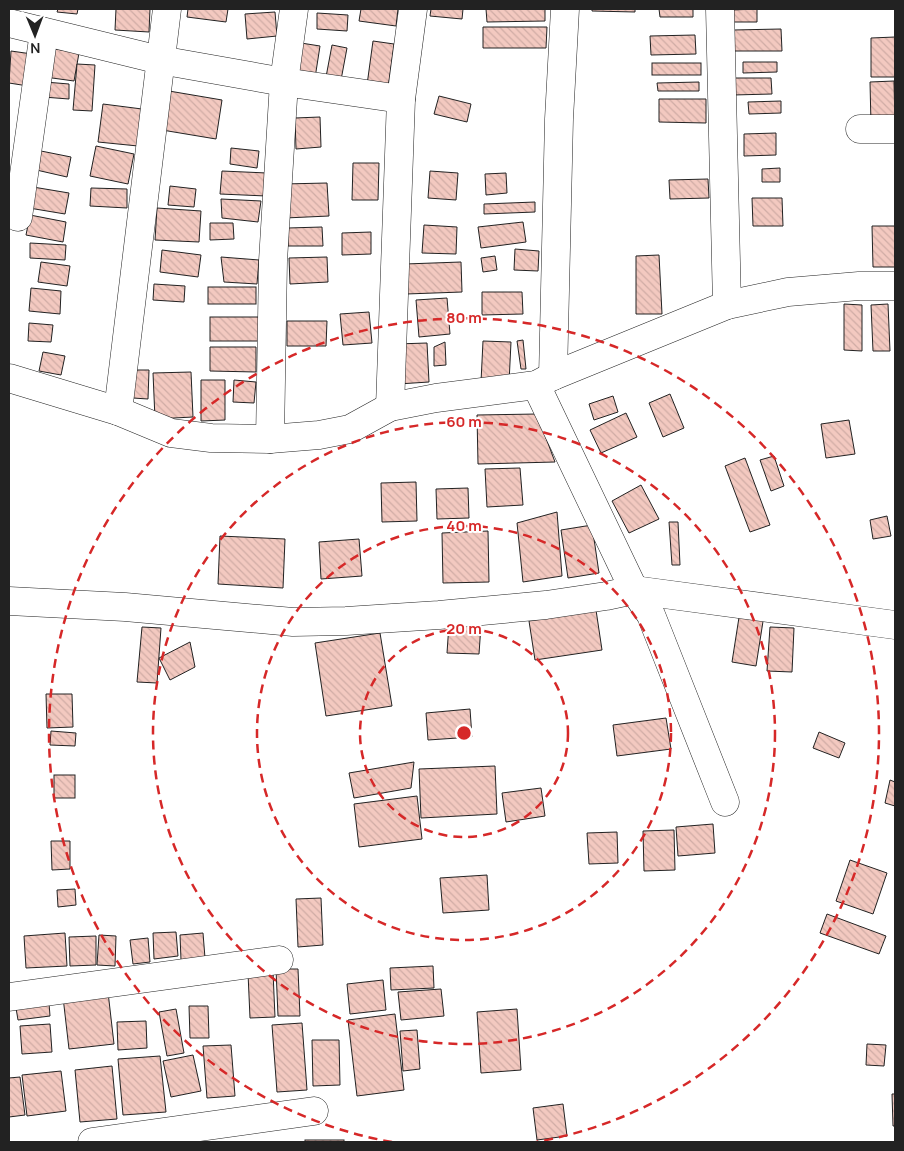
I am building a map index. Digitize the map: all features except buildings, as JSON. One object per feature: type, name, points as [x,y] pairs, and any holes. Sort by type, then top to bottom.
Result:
[{"type":"street","points":[[118,411],[167,9]]},
{"type":"street","points":[[270,439],[273,261],[284,82],[294,9]]},
{"type":"street","points":[[390,407],[402,98],[413,9]]},
{"type":"street","points":[[566,9],[544,380],[634,590],[651,614],[725,802]]},
{"type":"street","points":[[720,9],[727,305]]},
{"type":"street","points":[[9,23],[160,60],[284,82],[402,98]]},
{"type":"street","points":[[18,217],[44,32]]},
{"type":"street","points":[[860,129],[895,129]]},
{"type":"street","points":[[9,378],[118,411],[171,433],[211,438],[270,439],[320,435],[350,428],[390,407],[544,380],[727,305],[788,292],[859,286],[895,286]]},
{"type":"street","points":[[9,600],[125,607],[293,622],[346,621],[439,615],[546,605],[634,590],[895,625]]},
{"type":"street","points":[[9,997],[279,960]]},
{"type":"street","points":[[92,1142],[314,1111]]}]
